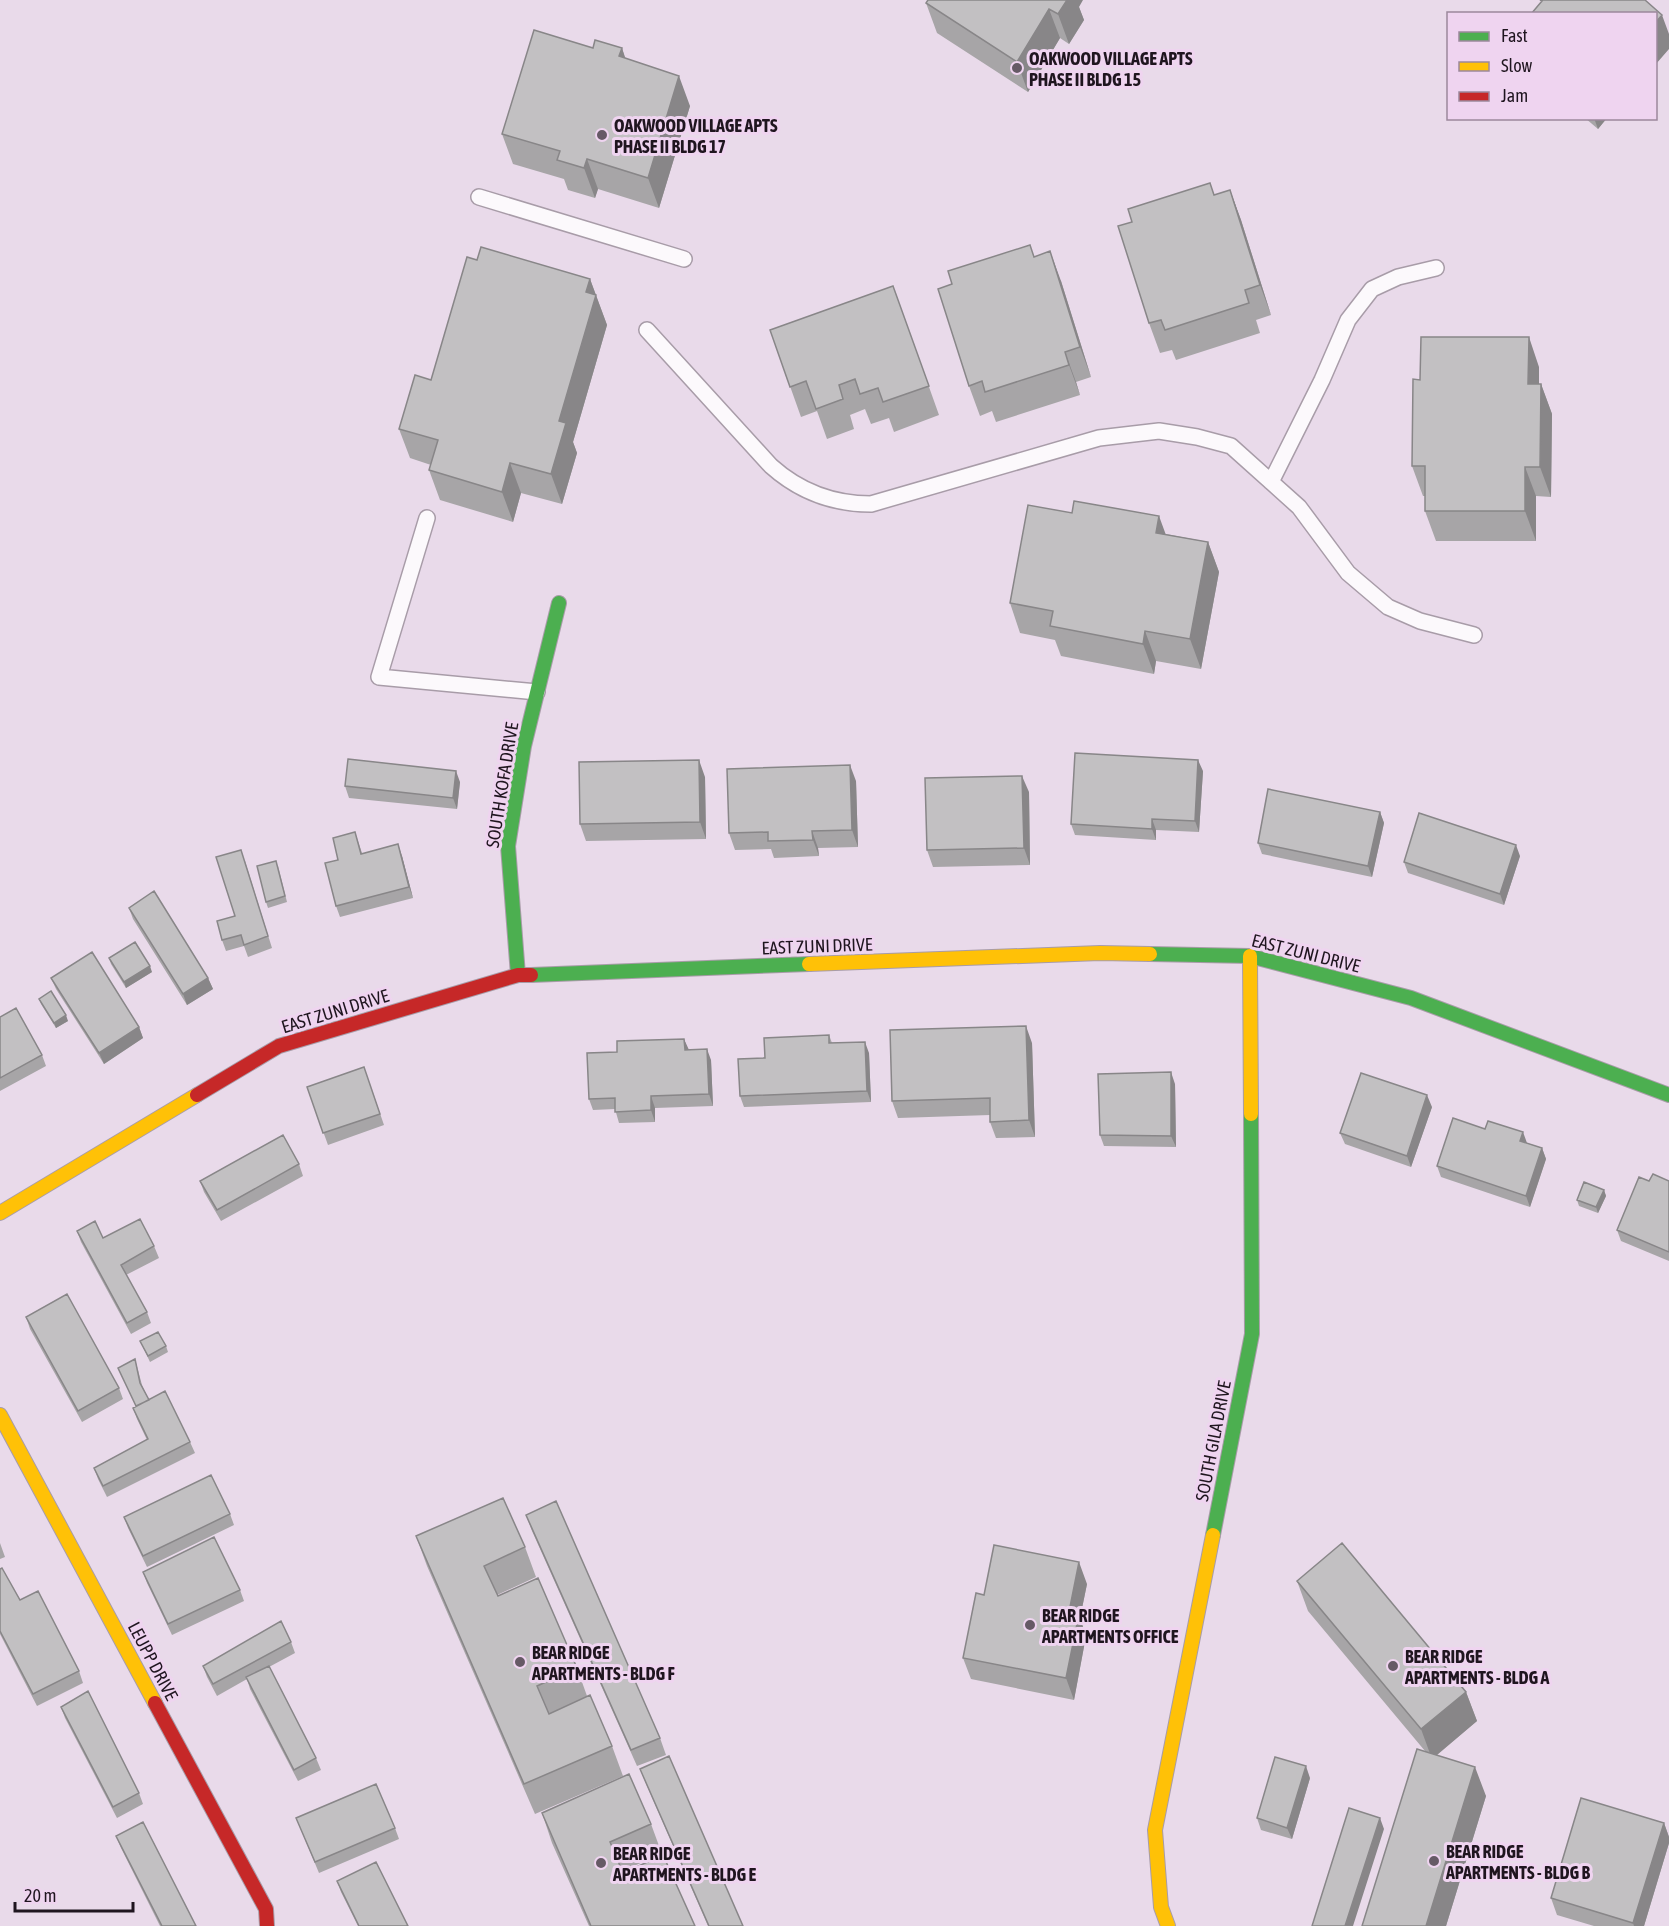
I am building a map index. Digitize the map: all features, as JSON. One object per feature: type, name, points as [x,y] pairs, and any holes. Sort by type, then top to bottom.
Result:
[{"type":"street","name":"SOUTH KOFA DRIVE","points":[[518,975],[508,846],[524,746],[559,603]]},
{"type":"street","name":"EAST ZUNI DRIVE","points":[[0,1213],[279,1046],[518,975],[1100,953],[1250,956],[1411,998],[1669,1095]]},
{"type":"street","name":"SOUTH GILA DRIVE","points":[[1168,1926],[1161,1907],[1155,1830],[1252,1334],[1250,956]]},
{"type":"street","name":"LEUPP DRIVE","points":[[0,1415],[266,1909],[267,1926]]},
{"type":"lane","points":[[479,197],[684,259]]},
{"type":"lane","points":[[1271,482],[1322,380],[1348,320],[1372,289],[1398,277],[1436,268]]},
{"type":"lane","points":[[647,330],[771,466],[791,484],[844,504],[871,504],[913,494],[1099,438],[1159,431],[1197,437],[1231,446],[1299,507],[1348,573],[1388,607],[1420,621],[1474,635]]},
{"type":"lane","points":[[428,518],[379,677],[537,692]]},
{"type":"building","points":[[928,0],[1067,0],[1058,14],[1049,9],[1017,62],[926,3]]},
{"type":"building","points":[[1540,0],[1645,0],[1662,15],[1657,21],[1657,12],[1533,12],[1542,1]]},
{"type":"building","name":"OAKWOOD VILLAGE APTS PHASE II BLDG 17","points":[[534,30],[593,48],[595,40],[622,48],[619,56],[679,76],[648,178],[587,159],[584,168],[557,160],[560,151],[502,134]]},
{"type":"building","points":[[1210,183],[1214,195],[1230,190],[1260,285],[1245,290],[1249,303],[1165,330],[1161,320],[1149,323],[1118,226],[1132,222],[1128,209]]},
{"type":"building","points":[[1030,245],[1034,257],[1050,251],[1080,347],[1065,352],[1069,365],[985,392],[982,381],[969,386],[938,289],[952,284],[948,271]]},
{"type":"building","points":[[481,247],[590,279],[586,292],[596,295],[559,421],[566,423],[551,474],[510,463],[502,492],[429,470],[438,440],[399,429],[415,375],[431,380],[467,257],[477,260]]},
{"type":"building","points":[[893,286],[929,386],[883,402],[878,388],[860,394],[855,379],[839,385],[843,399],[816,409],[806,381],[790,387],[770,330]]},
{"type":"building","points":[[1421,337],[1529,337],[1528,384],[1541,384],[1540,467],[1525,467],[1525,511],[1425,511],[1425,466],[1412,466],[1413,379],[1420,380]]},
{"type":"building","points":[[1074,501],[1159,516],[1156,533],[1208,542],[1190,639],[1145,631],[1143,644],[1050,626],[1053,611],[1010,603],[1028,505],[1072,513]]},
{"type":"building","points":[[1075,753],[1198,760],[1195,821],[1152,819],[1152,829],[1071,824]]},
{"type":"building","points":[[348,759],[456,771],[453,798],[345,786]]},
{"type":"building","points":[[699,760],[700,822],[580,824],[579,762]]},
{"type":"building","points":[[850,765],[852,830],[812,831],[813,840],[768,841],[768,832],[729,833],[727,769]]},
{"type":"building","points":[[1022,776],[1024,848],[927,850],[925,778]]},
{"type":"building","points":[[1268,789],[1380,812],[1368,866],[1258,843]]},
{"type":"building","points":[[1419,813],[1516,845],[1500,894],[1404,862]]},
{"type":"building","points":[[355,832],[361,854],[398,844],[409,887],[336,906],[325,863],[338,860],[333,838]]},
{"type":"building","points":[[241,850],[268,936],[244,945],[241,935],[222,940],[217,921],[235,916],[216,857]]},
{"type":"building","points":[[276,861],[285,896],[266,902],[257,866]]},
{"type":"building","points":[[154,891],[208,978],[183,994],[129,908]]},
{"type":"building","points":[[135,942],[150,966],[124,982],[109,958]]},
{"type":"building","points":[[92,952],[139,1027],[99,1053],[51,978]]},
{"type":"building","points":[[51,991],[66,1015],[54,1023],[39,999]]},
{"type":"building","points":[[16,1008],[42,1055],[0,1078],[0,1017]]},
{"type":"building","points":[[1026,1026],[1029,1120],[990,1122],[990,1098],[892,1101],[890,1030]]},
{"type":"building","points":[[829,1035],[829,1043],[865,1042],[867,1091],[740,1096],[738,1059],[765,1058],[764,1038]]},
{"type":"building","points":[[684,1039],[685,1050],[707,1049],[709,1094],[651,1096],[651,1110],[615,1112],[615,1098],[589,1099],[587,1053],[617,1052],[617,1041]]},
{"type":"building","points":[[364,1067],[380,1114],[323,1133],[307,1087]]},
{"type":"building","points":[[1171,1072],[1171,1136],[1100,1135],[1098,1074]]},
{"type":"building","points":[[1361,1073],[1427,1095],[1407,1156],[1340,1133]]},
{"type":"building","points":[[1453,1118],[1485,1129],[1488,1121],[1523,1132],[1520,1141],[1542,1148],[1526,1196],[1437,1166]]},
{"type":"building","points":[[283,1135],[299,1164],[217,1210],[200,1181]]},
{"type":"building","points":[[1653,1174],[1669,1181],[1669,1252],[1617,1230],[1639,1177],[1649,1181]]},
{"type":"building","points":[[1584,1182],[1604,1190],[1596,1207],[1577,1200]]},
{"type":"building","points":[[140,1219],[154,1246],[121,1265],[147,1312],[127,1323],[77,1231],[95,1221],[103,1238]]},
{"type":"building","points":[[67,1294],[119,1388],[78,1411],[26,1317]]},
{"type":"building","points":[[158,1332],[166,1346],[148,1356],[140,1341]]},
{"type":"building","points":[[135,1359],[140,1383],[149,1400],[136,1406],[118,1368]]},
{"type":"building","points":[[165,1391],[190,1442],[103,1486],[94,1468],[148,1439],[133,1408]]},
{"type":"building","points":[[211,1475],[230,1514],[143,1556],[124,1517]]},
{"type":"building","name":"BEAR RIDGE APARTMENTS - BLDG F","points":[[503,1498],[525,1547],[484,1566],[498,1596],[538,1578],[577,1668],[537,1686],[549,1714],[590,1695],[612,1746],[524,1784],[416,1536]]},
{"type":"building","points":[[556,1501],[660,1738],[631,1750],[526,1515]]},
{"type":"building","points":[[214,1537],[240,1590],[168,1624],[143,1572]]},
{"type":"building","name":"BEAR RIDGE APARTMENTS - BLDG A","points":[[1342,1543],[1466,1692],[1421,1729],[1297,1581]]},
{"type":"building","name":"BEAR RIDGE APARTMENTS OFFICE","points":[[994,1545],[1079,1562],[1069,1612],[1079,1614],[1066,1678],[963,1658],[976,1593],[984,1595]]},
{"type":"building","points":[[2,1568],[20,1600],[38,1591],[79,1671],[33,1694],[0,1631],[0,1569]]},
{"type":"building","points":[[281,1621],[291,1642],[213,1684],[203,1666]]},
{"type":"building","points":[[269,1666],[316,1758],[294,1770],[246,1677]]},
{"type":"building","points":[[88,1691],[139,1793],[113,1807],[61,1707]]},
{"type":"building","points":[[1417,1749],[1475,1767],[1426,1926],[1362,1926]]},
{"type":"building","points":[[669,1756],[743,1926],[709,1926],[640,1769]]},
{"type":"building","points":[[1275,1757],[1306,1766],[1287,1828],[1257,1818]]},
{"type":"building","name":"BEAR RIDGE APARTMENTS - BLDG E","points":[[629,1774],[651,1824],[610,1842],[623,1873],[663,1855],[695,1926],[591,1926],[542,1813]]},
{"type":"building","points":[[376,1784],[395,1828],[315,1862],[296,1818]]},
{"type":"building","points":[[1581,1798],[1664,1823],[1633,1923],[1551,1898]]},
{"type":"building","points":[[1349,1808],[1380,1818],[1345,1926],[1312,1926]]},
{"type":"building","points":[[143,1822],[196,1926],[162,1926],[116,1836]]},
{"type":"building","points":[[376,1862],[408,1926],[359,1926],[337,1881]]},
{"type":"traffic: fast","points":[[518,975],[508,846],[524,746],[559,603]]},
{"type":"traffic: fast","points":[[1150,954],[1250,956],[1411,998],[1669,1095]]},
{"type":"traffic: fast","points":[[531,975],[809,964]]},
{"type":"traffic: fast","points":[[1213,1535],[1252,1334],[1251,1114]]},
{"type":"traffic: slow","points":[[809,964],[1100,953],[1150,954]]},
{"type":"traffic: slow","points":[[1250,956],[1251,1114]]},
{"type":"traffic: slow","points":[[0,1213],[197,1095]]},
{"type":"traffic: slow","points":[[0,1415],[155,1703]]},
{"type":"traffic: slow","points":[[1168,1926],[1161,1907],[1155,1830],[1213,1535]]},
{"type":"traffic: jam","points":[[197,1095],[279,1046],[518,975],[531,975]]},
{"type":"traffic: jam","points":[[155,1703],[266,1909],[267,1926]]},
{"type":"place","name":"OAKWOOD VILLAGE APTS PHASE II BLDG 15","points":[[1017,68]]},
{"type":"place","name":"OAKWOOD VILLAGE APTS PHASE II BLDG 17","points":[[602,135]]},
{"type":"place","name":"BEAR RIDGE APARTMENTS OFFICE","points":[[1030,1625]]},
{"type":"place","name":"BEAR RIDGE APARTMENTS - BLDG F","points":[[520,1662]]},
{"type":"place","name":"BEAR RIDGE APARTMENTS - BLDG A","points":[[1393,1666]]},
{"type":"place","name":"BEAR RIDGE APARTMENTS - BLDG B","points":[[1434,1861]]},
{"type":"place","name":"BEAR RIDGE APARTMENTS - BLDG E","points":[[601,1863]]}]
